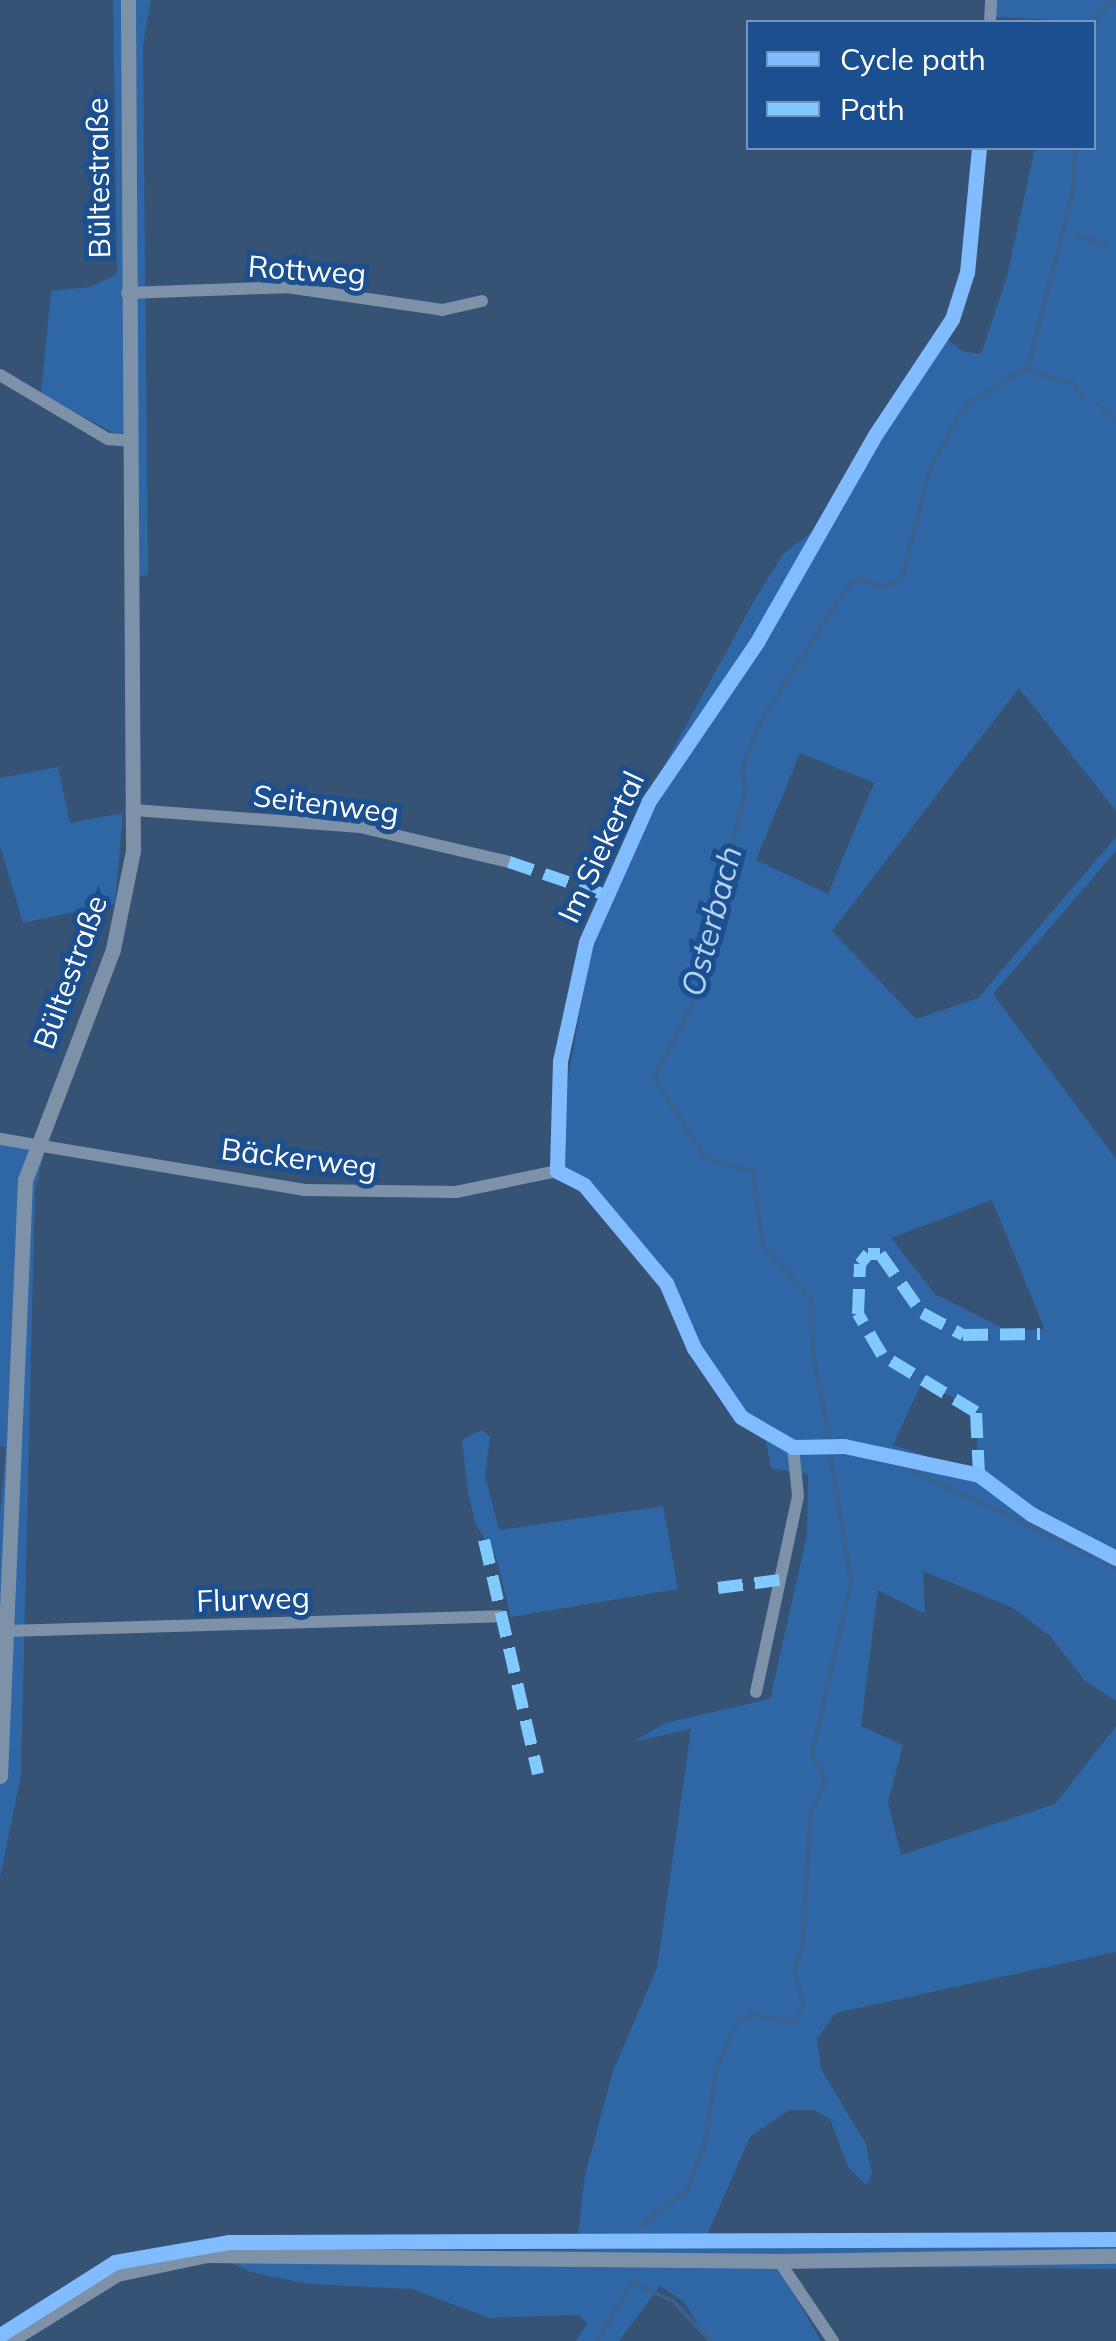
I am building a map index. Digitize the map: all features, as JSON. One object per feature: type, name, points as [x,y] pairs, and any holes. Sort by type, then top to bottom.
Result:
[{"type":"street","name":"Bültestraße","points":[[0,1776],[24,1197],[34,1148],[113,949],[128,890],[134,810],[127,293],[128,0]]},
{"type":"street","name":"Im Siekertal","points":[[558,1171],[560,1061],[586,942],[650,801],[757,642],[874,435],[952,319],[967,272],[979,150]]},
{"type":"street","name":"Rottweg","points":[[127,293],[287,288],[442,310],[482,301]]},
{"type":"street","points":[[0,375],[108,439],[129,442]]},
{"type":"street","name":"Seitenweg","points":[[134,810],[360,828],[509,862]]},
{"type":"street","name":"Bäckerweg","points":[[0,1140],[305,1190],[456,1192],[558,1171]]},
{"type":"street","points":[[558,1171],[584,1185],[666,1282],[694,1348],[741,1417],[793,1447],[828,1446],[937,1462],[979,1475],[1032,1514],[1116,1558]]},
{"type":"street","points":[[756,1692],[798,1496],[793,1447]]},
{"type":"street","name":"Flurweg","points":[[7,1631],[501,1616]]},
{"type":"street","points":[[9,2341],[117,2274],[207,2254],[779,2262],[1116,2256]]},
{"type":"street","points":[[779,2262],[833,2341]]},
{"type":"shaded area","points":[[113,0],[151,0],[143,45],[148,575],[125,576],[125,439],[41,394],[51,291],[90,287],[117,274]]},
{"type":"shaded area","points":[[991,0],[1116,0],[1116,811],[1019,688],[832,931],[916,1019],[978,998],[1116,837],[1116,851],[993,994],[1116,1159],[1116,1701],[1085,1681],[1050,1636],[1013,1608],[923,1571],[925,1614],[878,1590],[861,1726],[903,1745],[888,1802],[901,1855],[1055,1804],[1116,1726],[1116,1952],[836,2013],[817,2039],[821,2069],[866,2144],[872,2174],[866,2185],[848,2167],[830,2119],[814,2110],[789,2110],[750,2137],[703,2245],[1116,2243],[1116,2269],[778,2266],[821,2341],[708,2341],[684,2302],[660,2286],[619,2341],[576,2341],[587,2324],[579,2315],[489,2318],[412,2289],[308,2284],[251,2272],[205,2251],[576,2250],[585,2175],[613,2071],[657,1968],[691,1729],[633,1742],[665,1723],[770,1699],[807,1535],[808,1475],[771,1468],[766,1442],[730,1416],[695,1356],[664,1281],[572,1181],[558,1180],[560,1124],[589,962],[608,895],[662,796],[648,795],[783,554],[811,533],[939,332],[962,351],[981,354],[1007,276],[1035,150],[1096,150],[1096,20],[994,17]],"holes":[[[800,753],[874,783],[828,894],[756,860]],[[992,1200],[1044,1328],[1043,1329],[1008,1331],[935,1294],[891,1238]],[[922,1382],[977,1410],[977,1473],[893,1445]]]},
{"type":"shaded area","points":[[58,767],[70,823],[123,813],[115,903],[23,923],[0,846],[0,778]]},
{"type":"shaded area","points":[[0,1132],[47,1142],[35,1191],[21,1775],[0,1878],[0,1514],[6,1447],[0,1446]]},
{"type":"shaded area","points":[[481,1430],[490,1437],[485,1476],[499,1530],[663,1506],[678,1589],[511,1617],[496,1557],[475,1523],[468,1492],[462,1440]]},
{"type":"waterway","name":"Osterbach","points":[[1094,20],[1113,0]]},
{"type":"waterway","name":"Osterbach","points":[[1030,361],[1073,191],[1075,150]]},
{"type":"waterway","points":[[1078,235],[1106,245]]},
{"type":"waterway","name":"Osterbach","points":[[830,1441],[814,1359],[811,1299],[763,1247],[753,1171],[712,1161],[701,1151],[654,1078],[696,996],[745,792],[743,767],[760,722],[850,583],[859,579],[882,587],[902,578],[931,465],[958,418],[968,404],[1028,367]]},
{"type":"waterway","points":[[1026,370],[1074,384],[1085,399]]},
{"type":"waterway","points":[[1097,404],[1116,420]]},
{"type":"waterway","name":"Osterbach","points":[[830,1450],[847,1453]]},
{"type":"waterway","points":[[641,2225],[687,2190],[705,2143],[717,2065],[738,2021],[751,2014],[791,2022],[804,2005],[794,1969],[802,1947],[811,1811],[826,1781],[812,1755],[851,1582],[830,1454]]},
{"type":"waterway","name":"Osterbach","points":[[899,1464],[1116,1567]]},
{"type":"waterway","points":[[597,2341],[632,2282],[673,2301],[710,2341]]},
{"type":"marked path","points":[[509,862],[606,895]]},
{"type":"marked path","points":[[979,1475],[976,1412],[882,1355],[858,1314],[860,1264],[868,1254],[880,1254],[922,1313],[963,1335],[1040,1334]]},
{"type":"marked path","points":[[484,1540],[538,1774]]},
{"type":"marked path","points":[[718,1588],[779,1580]]},
{"type":"cycle path","points":[[979,150],[967,272],[952,319],[875,435],[757,642],[649,801],[586,942],[560,1061],[557,1171],[584,1185],[666,1283],[694,1348],[741,1417],[793,1447],[844,1446],[979,1475],[1031,1514],[1116,1558]]},
{"type":"cycle path","points":[[0,2335],[115,2262],[228,2242],[1116,2239]]}]
